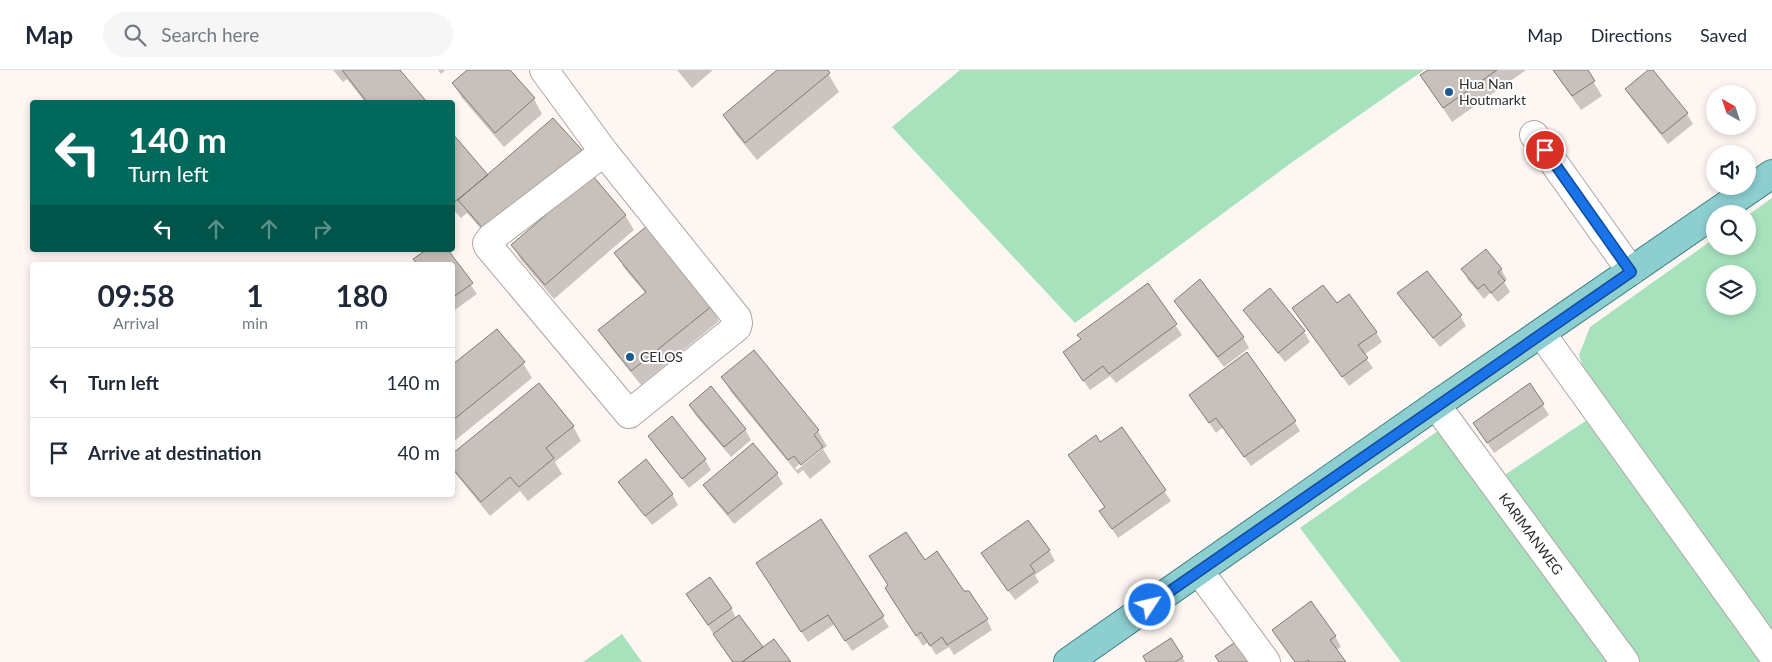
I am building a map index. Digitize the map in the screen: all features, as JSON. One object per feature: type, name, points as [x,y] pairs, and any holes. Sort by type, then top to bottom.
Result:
[{"type":"main road","points":[[1068,662],[1436,405],[1772,174]]},
{"type":"street","points":[[544,70],[604,152],[737,318],[737,327],[629,414],[487,243],[490,238],[604,152]]},
{"type":"street","points":[[1534,135],[1631,272]]},
{"type":"street","points":[[1541,333],[1772,654]]},
{"type":"street","name":"KARIMANWEG","points":[[1436,405],[1625,662]]},
{"type":"street","points":[[1199,571],[1266,662]]},
{"type":"green space","points":[[960,70],[1424,70],[1291,163],[1075,323],[892,127]]},
{"type":"green space","points":[[1772,198],[1772,634],[1585,374],[1579,355],[1590,327],[1706,244],[1706,255],[1756,255],[1756,209]]},
{"type":"green space","points":[[1590,418],[1765,662],[1637,662],[1500,478]]},
{"type":"green space","points":[[1442,428],[1615,662],[1401,662],[1300,528]]},
{"type":"green space","points":[[622,634],[642,662],[583,662]]},
{"type":"building","points":[[342,70],[400,70],[425,100],[365,100]]},
{"type":"building","points":[[467,70],[510,70],[535,98],[495,133],[452,83]]},
{"type":"building","points":[[777,70],[828,70],[830,73],[745,143],[723,115]]},
{"type":"building","name":"Hua Nan Houtmarkt","points":[[1428,70],[1497,70],[1443,108],[1420,75]]},
{"type":"building","name":"Hua Nan Houtmarkt","points":[[1553,70],[1588,70],[1595,81],[1572,96]]},
{"type":"building","points":[[1648,70],[1653,70],[1688,113],[1662,134],[1625,89]]},
{"type":"building","points":[[553,118],[582,150],[486,232],[458,200]]},
{"type":"building","points":[[455,136],[488,175],[455,202]]},
{"type":"building","points":[[592,175],[626,215],[545,285],[511,245]]},
{"type":"building","points":[[647,226],[712,306],[631,371],[598,330],[646,292],[614,253]]},
{"type":"building","points":[[1486,249],[1502,269],[1498,272],[1505,281],[1491,293],[1484,284],[1478,289],[1461,269]]},
{"type":"building","points":[[423,252],[450,252],[473,283],[455,296],[455,262],[416,262],[413,259]]},
{"type":"building","points":[[1427,271],[1462,315],[1433,338],[1397,293]]},
{"type":"building","points":[[1200,279],[1244,337],[1218,357],[1174,301]]},
{"type":"building","points":[[1148,283],[1177,324],[1109,374],[1103,366],[1083,381],[1063,352],[1081,339],[1077,335]]},
{"type":"building","points":[[1323,285],[1337,303],[1349,294],[1377,332],[1358,345],[1368,358],[1342,377],[1292,308]]},
{"type":"building","points":[[1270,288],[1305,331],[1278,353],[1243,310]]},
{"type":"building","points":[[497,329],[525,362],[455,419],[455,363]]},
{"type":"building","points":[[754,350],[819,430],[814,435],[823,447],[801,465],[794,456],[788,460],[721,377]]},
{"type":"building","points":[[1247,352],[1296,421],[1244,457],[1216,418],[1209,423],[1189,395]]},
{"type":"building","points":[[539,383],[574,426],[546,448],[554,458],[519,487],[510,477],[481,502],[455,472],[455,452]]},
{"type":"building","points":[[1530,383],[1544,404],[1487,443],[1473,423]]},
{"type":"building","points":[[711,386],[746,429],[724,447],[689,405]]},
{"type":"building","points":[[672,416],[706,459],[682,479],[648,436]]},
{"type":"building","points":[[1122,427],[1166,490],[1112,529],[1099,511],[1105,507],[1068,455],[1096,435],[1100,442]]},
{"type":"building","points":[[753,443],[778,473],[728,514],[703,485]]},
{"type":"building","points":[[646,459],[673,494],[645,516],[618,482]]},
{"type":"building","points":[[821,519],[884,616],[845,641],[828,615],[801,632],[756,563]]},
{"type":"building","points":[[1028,520],[1050,550],[1030,565],[1035,572],[1008,591],[981,553]]},
{"type":"building","points":[[906,532],[925,560],[937,551],[964,591],[969,591],[988,619],[947,645],[942,637],[930,646],[921,632],[916,636],[885,588],[888,585],[869,556]]},
{"type":"building","points":[[710,577],[732,608],[708,625],[686,594]]},
{"type":"building","points":[[1311,601],[1336,636],[1330,640],[1346,662],[1309,662],[1308,660],[1305,662],[1295,662],[1272,630]]},
{"type":"building","points":[[739,615],[763,647],[742,662],[733,662],[713,634]]},
{"type":"building","points":[[1171,638],[1183,657],[1175,662],[1146,662],[1143,656]]},
{"type":"building","points":[[774,639],[791,662],[742,662]]},
{"type":"building","points":[[1240,639],[1256,662],[1219,662],[1215,656]]},
{"type":"place","name":"Hua Nan Houtmarkt","points":[[1449,92]]},
{"type":"place","name":"CELOS","points":[[630,357]]},
{"type":"route","points":[[1150,605],[1420,416],[1631,272],[1545,150]]}]
